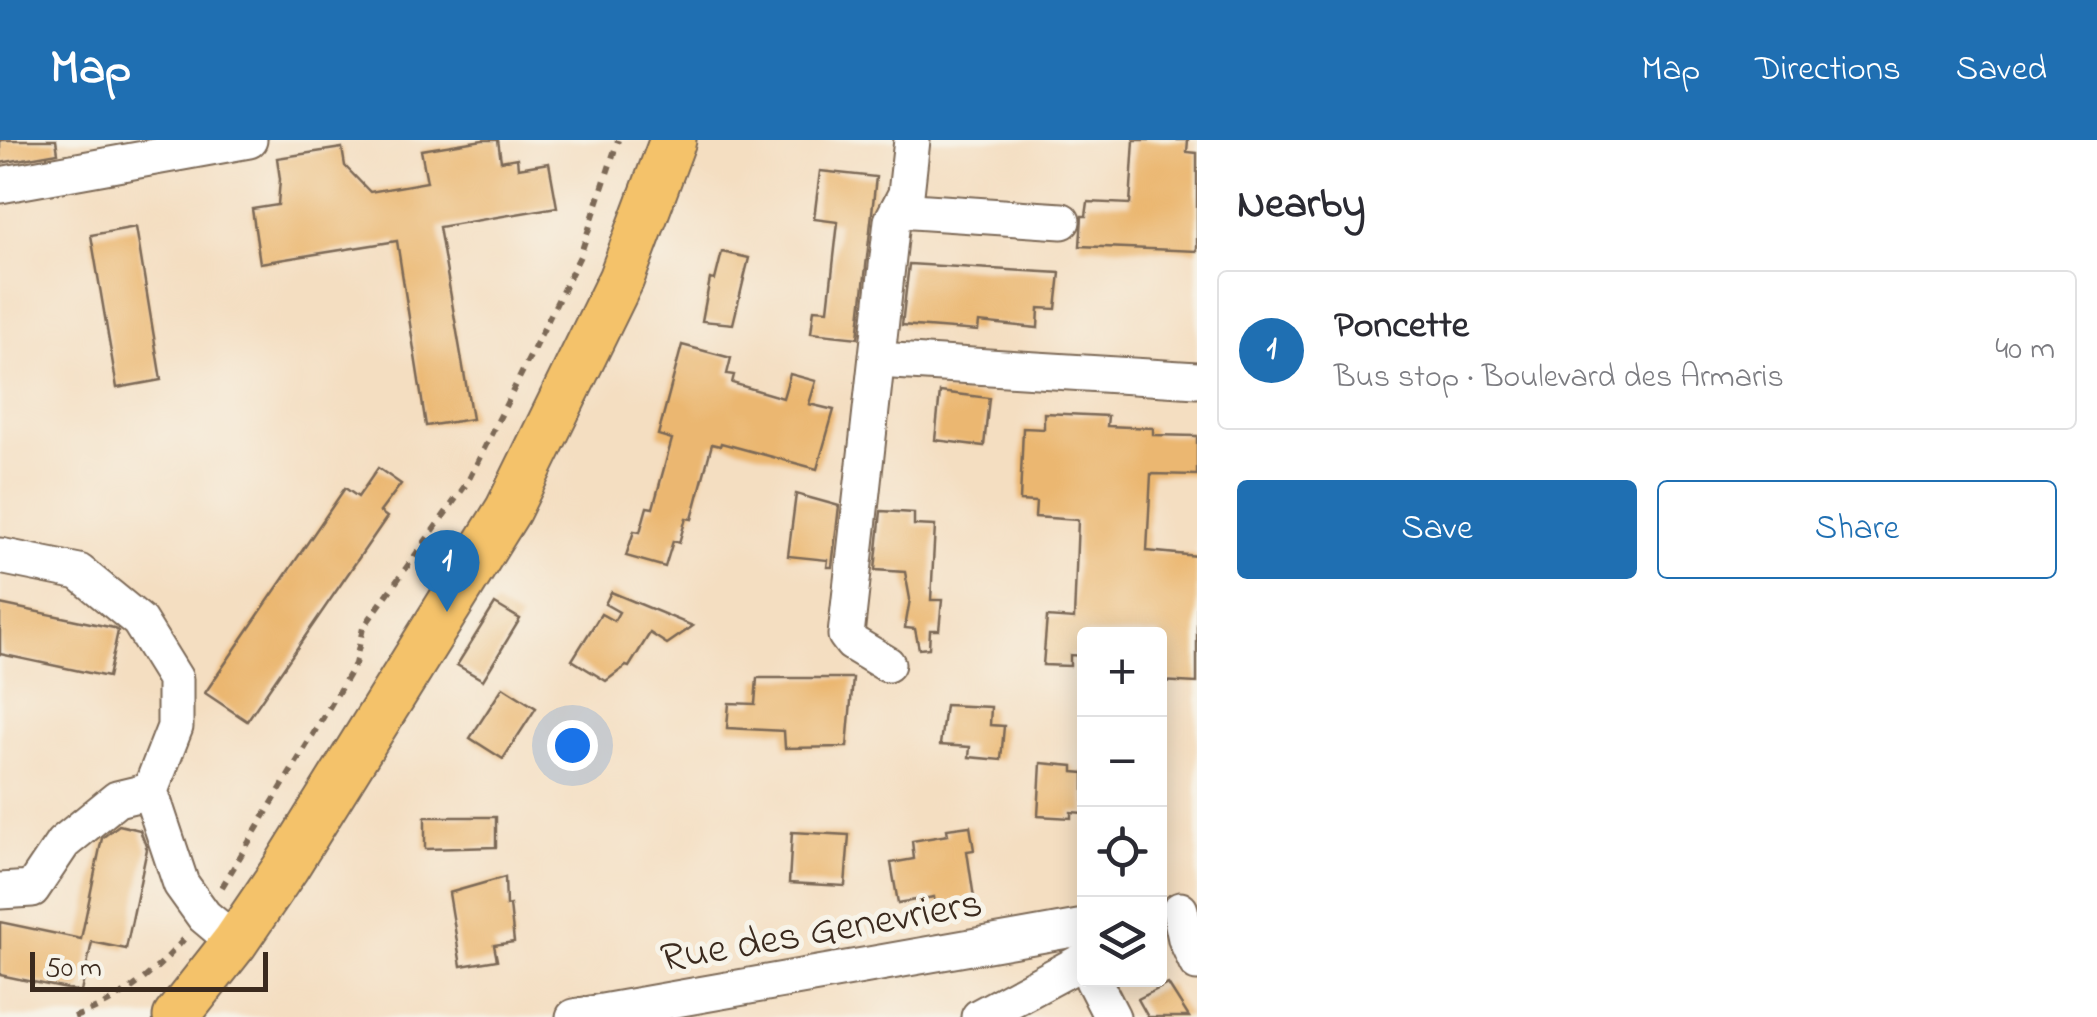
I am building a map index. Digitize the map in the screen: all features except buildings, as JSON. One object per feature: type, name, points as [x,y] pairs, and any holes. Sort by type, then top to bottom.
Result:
[{"type":"main road","points":[[176,1017],[220,929],[388,706],[508,510],[621,279],[674,140]]},
{"type":"street","points":[[0,185],[249,140]]},
{"type":"street","points":[[887,664],[852,643],[846,635],[892,220],[906,194],[912,140]]},
{"type":"street","points":[[898,210],[1062,221]]},
{"type":"street","points":[[878,360],[1197,380]]},
{"type":"street","points":[[0,556],[79,572],[139,621],[176,680],[176,726],[150,791],[180,884],[220,929]]},
{"type":"street","points":[[0,892],[32,889],[63,843],[116,799],[150,791]]},
{"type":"street","points":[[1179,911],[1197,963]]},
{"type":"street","name":"Rue des Genevriers","points":[[574,1017],[1077,953]]},
{"type":"street","points":[[978,1017],[1077,956]]},
{"type":"street","points":[[1099,987],[1112,1017]]},
{"type":"path","points":[[74,1017],[128,993],[164,962],[220,929],[355,664],[363,628],[468,483],[580,256],[618,140]]},
{"type":"place","name":"Poncette","points":[[447,612]]}]
